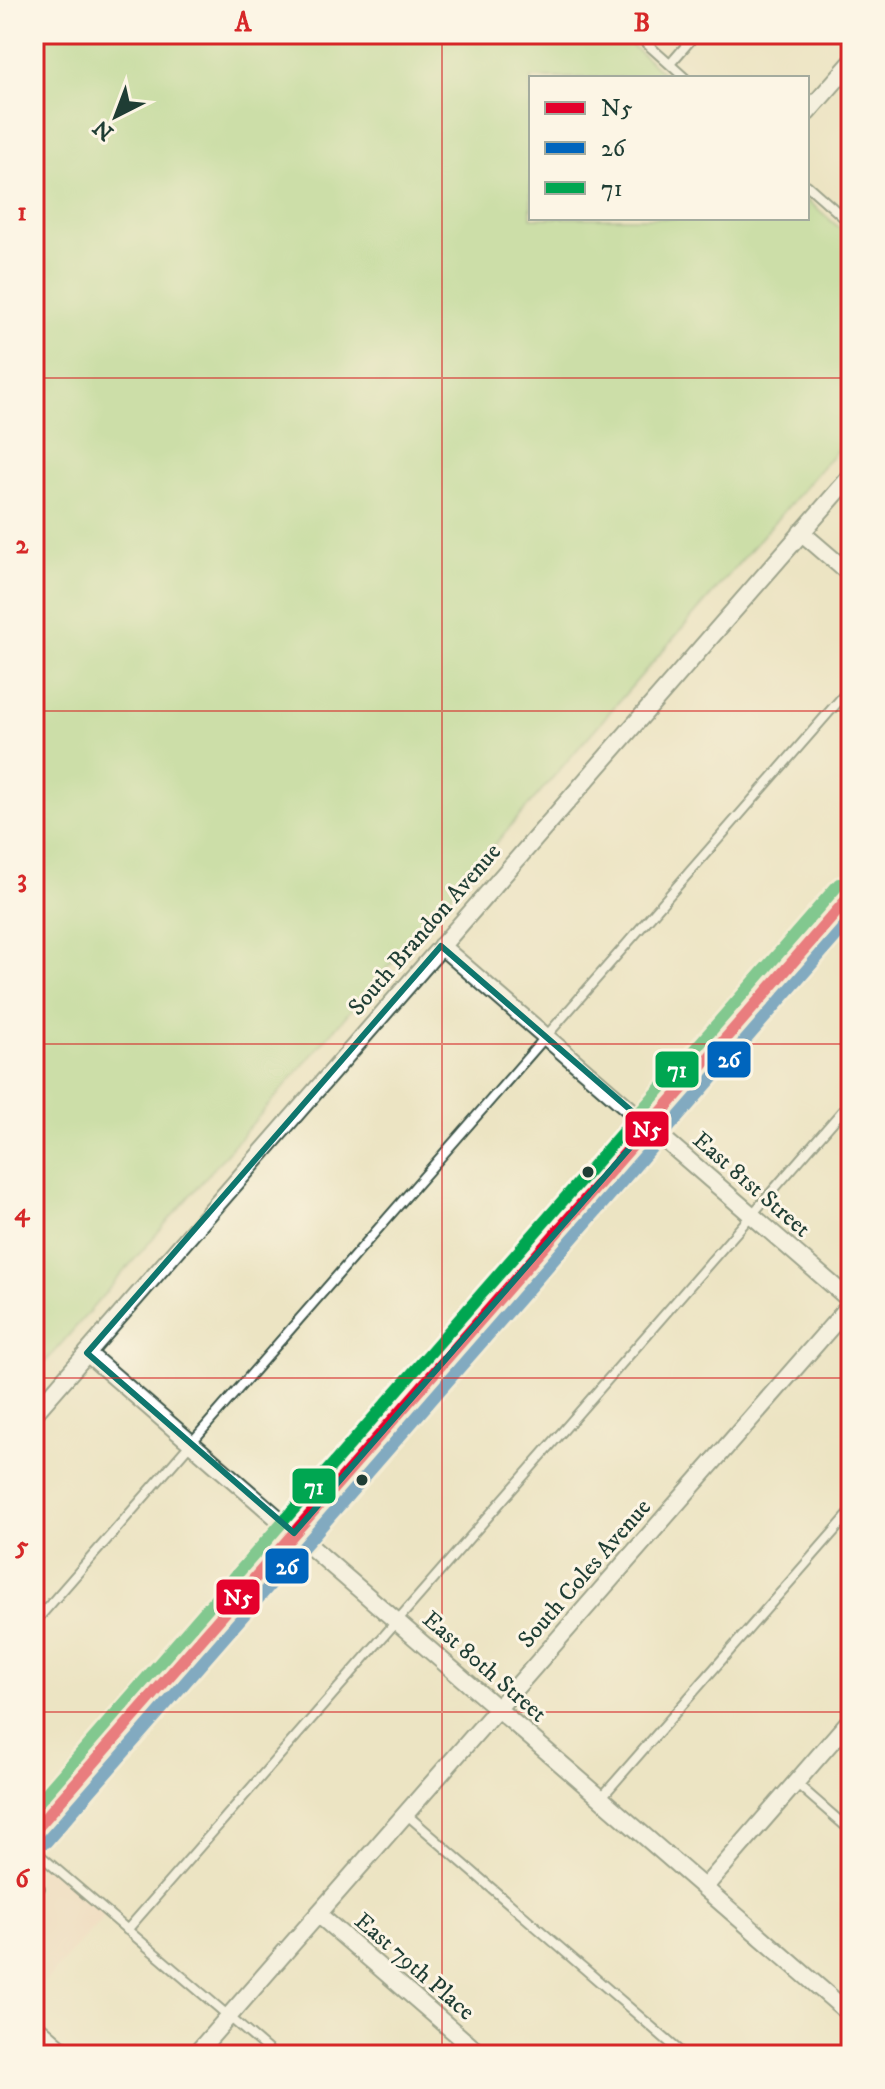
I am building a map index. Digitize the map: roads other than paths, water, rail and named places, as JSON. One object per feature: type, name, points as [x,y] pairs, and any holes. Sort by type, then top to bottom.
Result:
[{"type":"main road","points":[[34,2029],[64,2055]]},
{"type":"street","points":[[809,111],[851,63]]},
{"type":"street","name":"South Brandon Avenue","points":[[34,1414],[851,476]]},
{"type":"street","points":[[801,532],[851,575]]},
{"type":"street","points":[[34,1831],[851,895]]},
{"type":"street","name":"East 81st Street","points":[[441,946],[851,1302]]},
{"type":"street","name":"South Coles Avenue","points":[[195,2055],[851,1302]]},
{"type":"street","name":"East 80th Street","points":[[87,1353],[851,2015]]},
{"type":"street","points":[[704,1888],[851,1719]]},
{"type":"street","name":"East 79th Place","points":[[318,1914],[481,2055]]},
{"type":"lane","points":[[636,34],[683,76]]},
{"type":"lane","points":[[670,64],[696,34]]},
{"type":"lane","points":[[809,187],[851,224]]},
{"type":"lane","points":[[34,1623],[851,687]]},
{"type":"lane","points":[[127,1930],[851,1101]]},
{"type":"lane","points":[[601,1798],[851,1512]]},
{"type":"lane","points":[[796,1783],[851,1831]]},
{"type":"lane","points":[[406,1814],[684,2055]]},
{"type":"lane","points":[[34,1850],[274,2055]]},
{"type":"lane","points":[[34,1883],[40,1888],[34,1896]]}]
